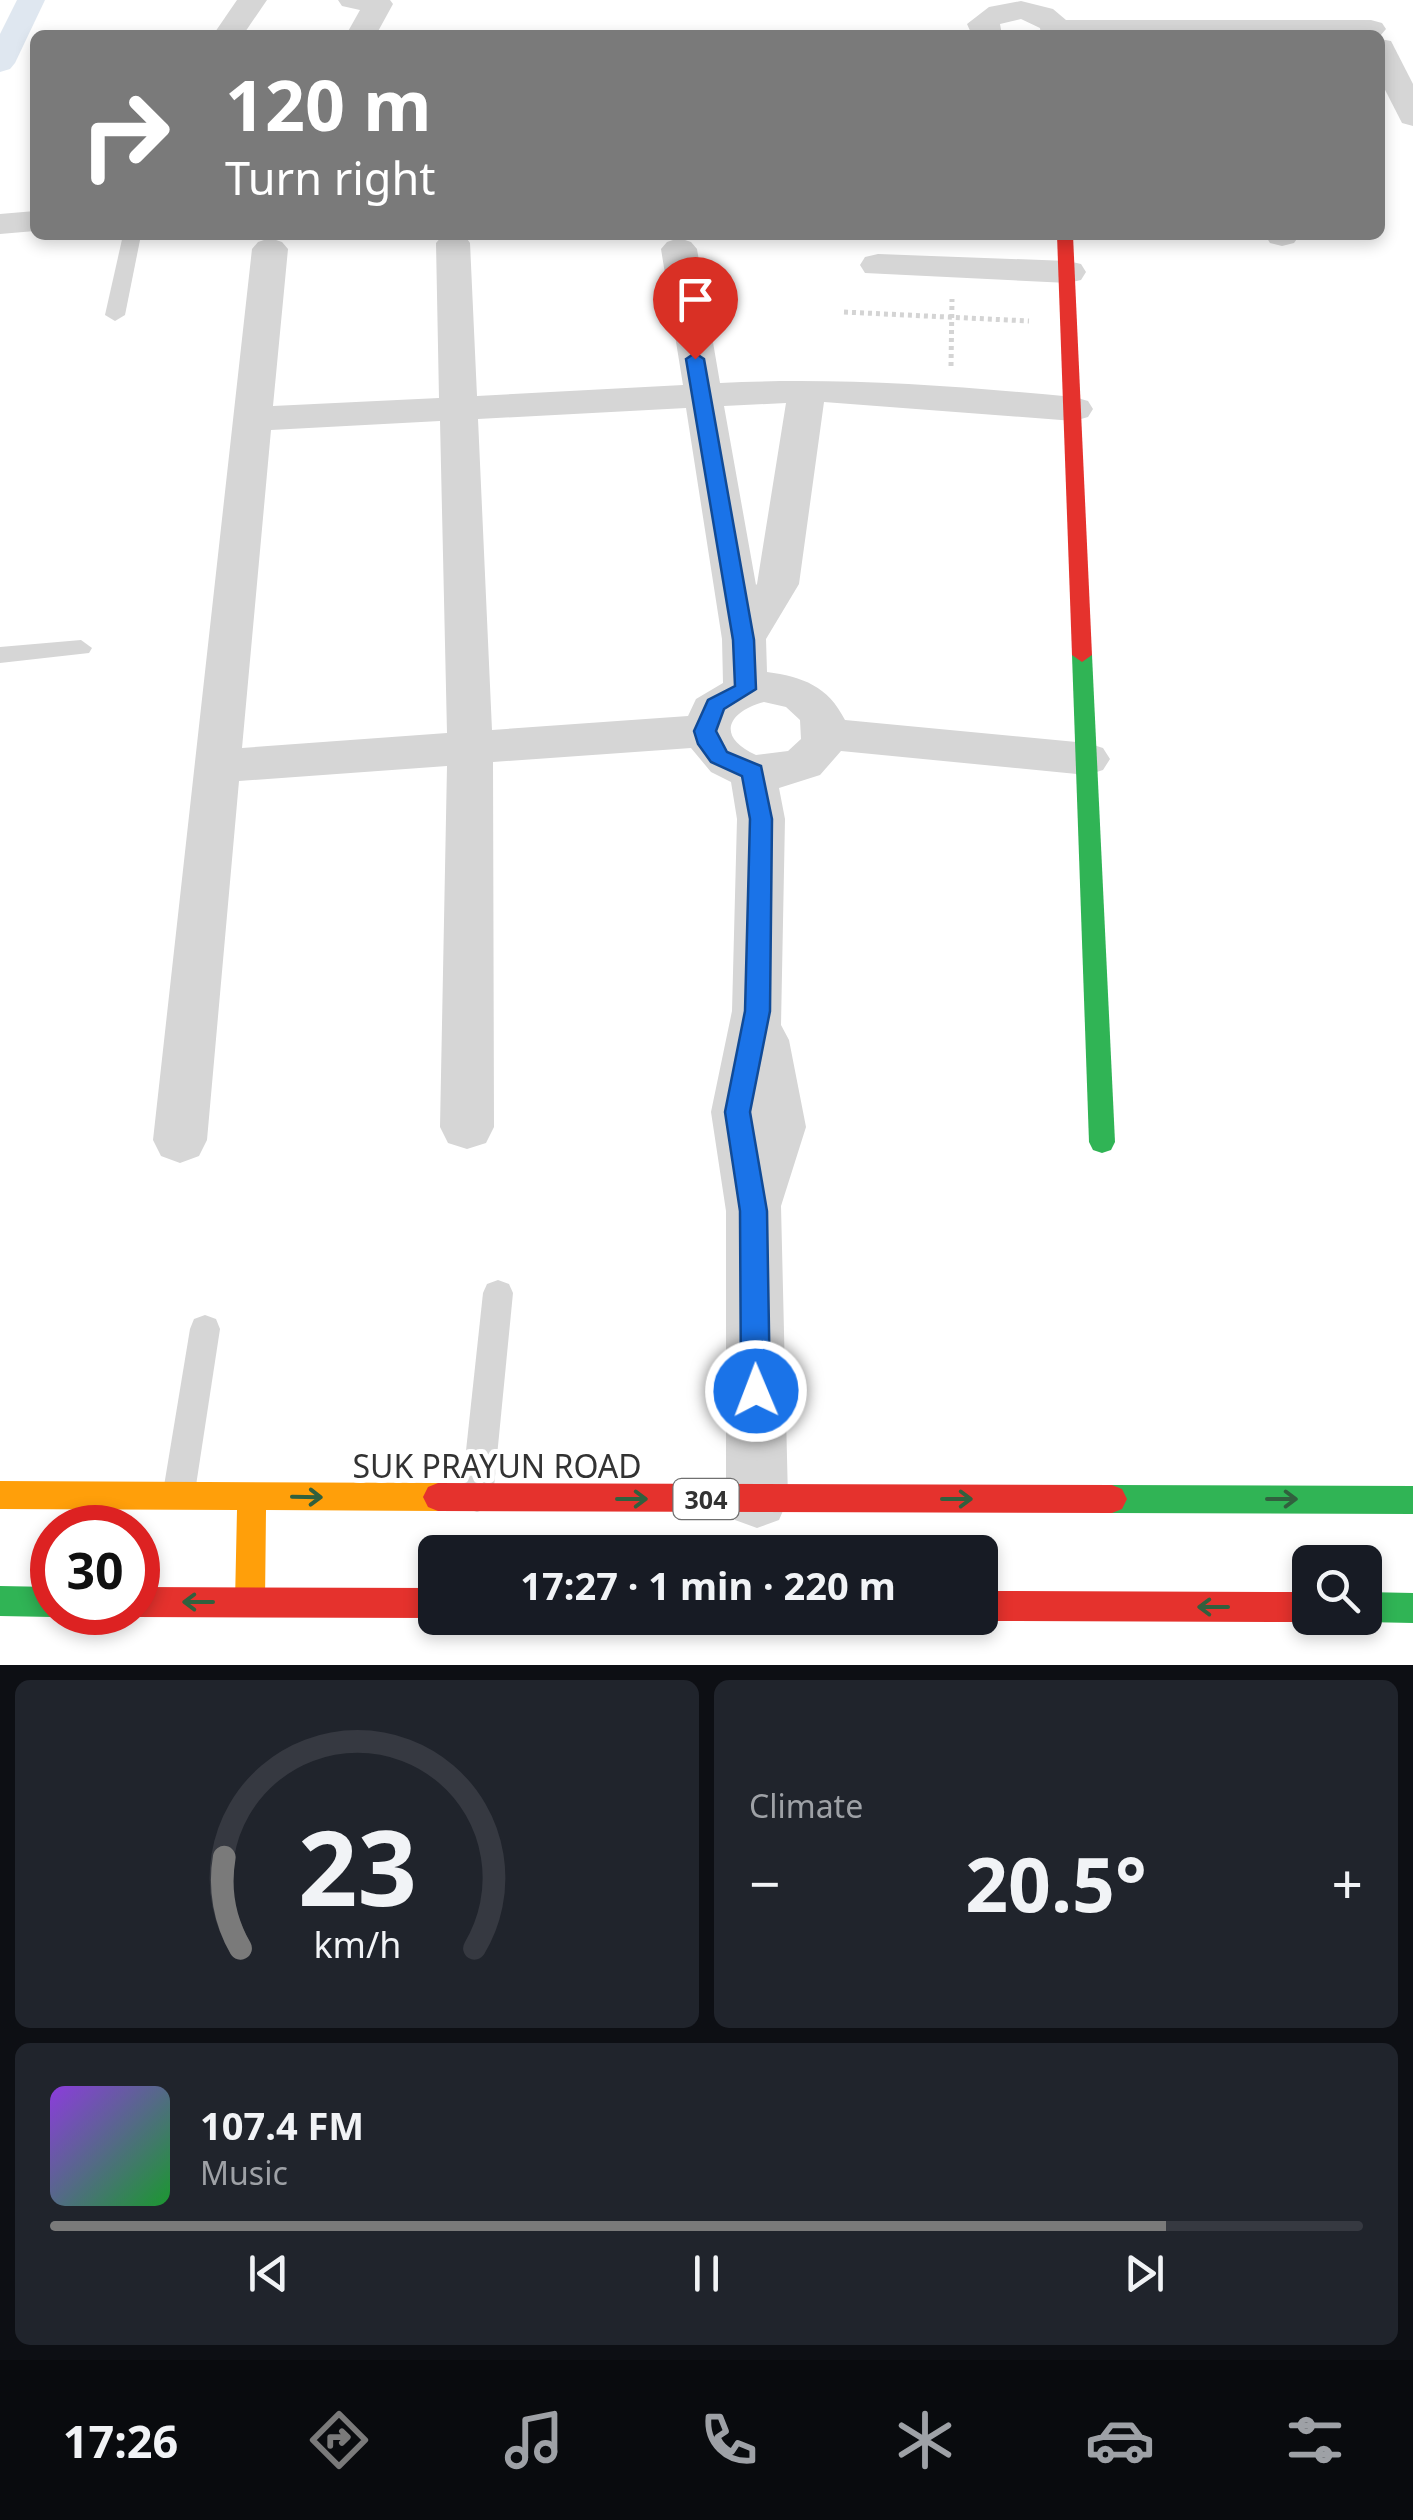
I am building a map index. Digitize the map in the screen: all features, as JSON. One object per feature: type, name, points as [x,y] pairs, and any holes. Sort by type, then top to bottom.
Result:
[{"type":"main road","points":[[1066,240],[1102,1142]]},
{"type":"main road","name":"SUK PRAYUN ROAD","points":[[0,1495],[1413,1500]]},
{"type":"main road","points":[[250,1602],[252,1496]]},
{"type":"main road","points":[[0,1601],[30,1602]]},
{"type":"main road","points":[[160,1602],[418,1603]]},
{"type":"main road","points":[[998,1606],[1292,1607]]},
{"type":"main road","points":[[1382,1607],[1413,1608]]},
{"type":"street","points":[[231,30],[252,0]]},
{"type":"street","points":[[354,0],[378,4],[365,30]]},
{"type":"street","points":[[1195,0],[1206,30]]},
{"type":"street","points":[[1357,0],[1372,30]]},
{"type":"street","points":[[984,30],[982,24],[986,19],[1013,5],[1039,14],[1055,30]]},
{"type":"street","points":[[1385,58],[1413,116]]},
{"type":"street","points":[[0,224],[30,221]]},
{"type":"street","points":[[453,243],[470,750],[467,1127]]},
{"type":"street","points":[[180,1140],[270,249]]},
{"type":"street","points":[[680,249],[744,640],[745,689]]},
{"type":"street","points":[[878,265],[1068,272]]},
{"type":"street","points":[[253,419],[807,390],[950,396],[1074,408]]},
{"type":"street","points":[[744,640],[778,584],[807,390]]},
{"type":"street","points":[[764,687],[802,696],[816,706],[825,720],[826,734],[822,748],[810,760],[773,773],[753,772],[719,757],[705,731],[715,705],[745,689],[764,687]]},
{"type":"street","points":[[218,766],[705,731]]},
{"type":"street","points":[[826,734],[1087,759]]},
{"type":"street","points":[[753,772],[761,819],[758,1011],[778,1127],[754,1211],[757,1499]]},
{"type":"lane","points":[[115,315],[131,240]]},
{"type":"lane","points":[[0,655],[80,648]]},
{"type":"lane","points":[[476,1499],[498,1293]]},
{"type":"lane","points":[[178,1496],[205,1329]]},
{"type":"path","points":[[950,396],[953,267]]},
{"type":"path","points":[[844,312],[1070,324]]},
{"type":"waterway","points":[[0,63],[31,0]]},
{"type":"traffic: fast","points":[[1082,655],[1102,1142]]},
{"type":"traffic: fast","points":[[1112,1499],[1413,1500]]},
{"type":"traffic: fast","points":[[0,1601],[30,1602]]},
{"type":"traffic: fast","points":[[1382,1607],[1413,1608]]},
{"type":"traffic: slow","points":[[0,1495],[438,1497]]},
{"type":"traffic: slow","points":[[250,1602],[252,1496]]},
{"type":"traffic: jam","points":[[1065,240],[1082,655]]},
{"type":"traffic: jam","points":[[438,1497],[1112,1499]]},
{"type":"traffic: jam","points":[[160,1602],[418,1603]]},
{"type":"traffic: jam","points":[[998,1606],[1292,1607]]},
{"type":"route","points":[[695,359],[744,640],[745,689],[715,705],[705,731],[719,757],[753,772],[761,819],[758,1011],[738,1112],[754,1211],[756,1391]]}]
